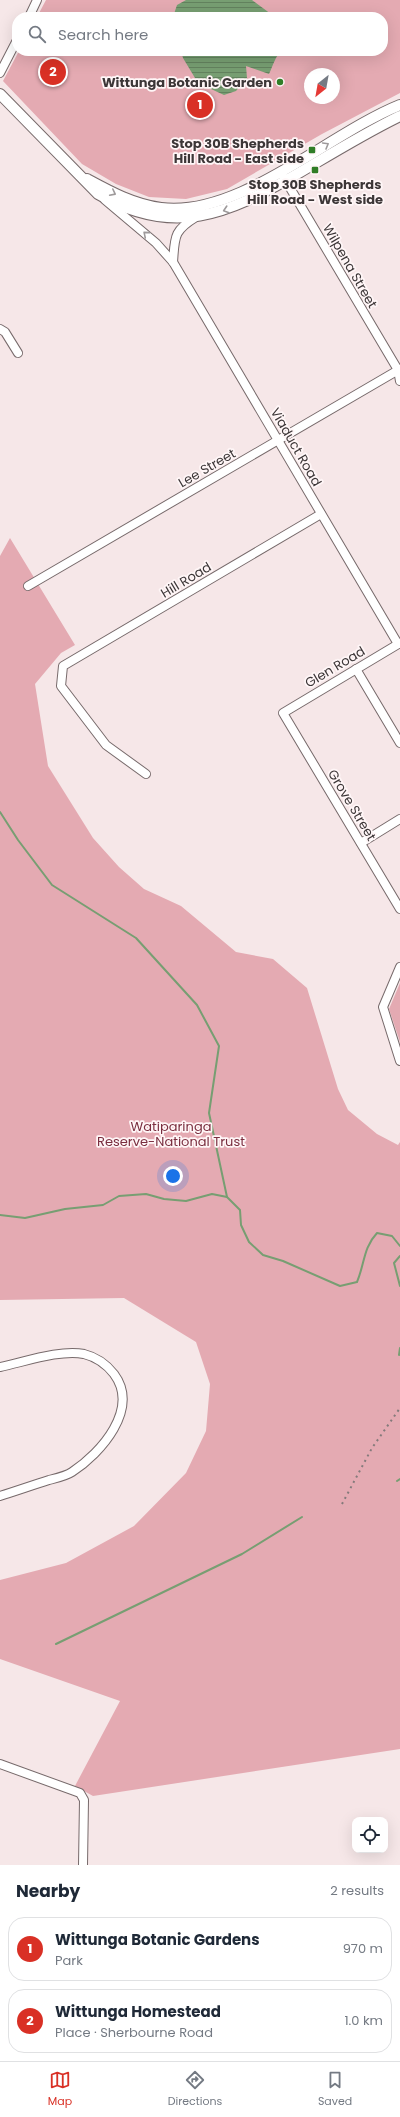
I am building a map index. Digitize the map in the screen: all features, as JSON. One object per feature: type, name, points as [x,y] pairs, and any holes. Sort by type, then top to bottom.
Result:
[{"type":"main road","points":[[0,94],[98,194],[121,206],[161,216],[196,217],[235,207],[400,116]]},
{"type":"main road","points":[[79,175],[113,194],[130,201],[161,208],[193,208],[227,198],[280,171],[368,121],[400,105]]},
{"type":"street","points":[[31,12],[37,0]]},
{"type":"street","points":[[0,73],[12,50]]},
{"type":"street","name":"Wilpena Street","points":[[280,171],[399,369]]},
{"type":"street","name":"Viaduct Road","points":[[98,194],[156,243],[173,262],[321,514],[399,643]]},
{"type":"street","points":[[173,262],[177,232],[183,225],[196,217]]},
{"type":"street","points":[[0,329],[5,332],[18,353]]},
{"type":"street","points":[[399,369],[400,381]]},
{"type":"street","name":"Lee Street","points":[[28,586],[279,441],[399,369]]},
{"type":"street","name":"Hill Road","points":[[146,774],[106,745],[83,716],[61,686],[62,666],[321,514]]},
{"type":"street","name":"Glen Road","points":[[283,712],[399,643]]},
{"type":"street","points":[[356,669],[400,743]]},
{"type":"street","name":"Grove Street","points":[[283,712],[400,909]]},
{"type":"street","points":[[361,843],[400,819]]},
{"type":"street","points":[[400,967],[383,1007],[400,1061]]},
{"type":"street","points":[[0,1367],[68,1353],[93,1357],[109,1368],[120,1383],[123,1405],[117,1423],[104,1445],[90,1460],[71,1473],[0,1496]]},
{"type":"street","points":[[0,1764],[80,1793],[84,1800],[82,1865]]},
{"type":"green space","points":[[46,0],[400,0],[400,93],[322,134],[227,189],[186,199],[149,197],[116,184],[82,164],[3,81],[16,56],[388,56],[388,12],[40,12]]},
{"type":"green space","name":"Watiparinga Reserve-National Trust","points":[[10,538],[75,645],[61,653],[35,684],[48,766],[93,838],[119,867],[144,889],[181,906],[236,952],[273,959],[307,988],[338,1089],[348,1110],[377,1134],[398,1145],[400,1142],[400,1749],[93,1796],[75,1786],[120,1701],[0,1659],[0,1580],[66,1563],[134,1526],[186,1473],[206,1431],[210,1384],[196,1342],[124,1298],[0,1300],[0,556]]},
{"type":"green space","points":[[400,983],[400,1042],[389,1009]]},
{"type":"shaded area","points":[[186,0],[252,0],[268,12],[175,12],[177,5]]},
{"type":"shaded area","points":[[182,56],[278,56],[269,74],[246,66],[247,78],[236,91],[224,95],[198,83]]},
{"type":"waterway","points":[[0,812],[18,840],[52,885],[136,938],[197,1005],[219,1046],[209,1113],[227,1197]]},
{"type":"waterway","points":[[0,1215],[25,1218],[65,1209],[103,1205],[119,1196],[146,1194],[164,1199],[186,1201],[212,1194],[227,1197],[240,1210],[241,1225],[249,1242],[263,1255],[283,1261],[340,1286],[357,1282],[369,1244],[377,1233],[392,1236],[400,1246]]},
{"type":"waterway","points":[[400,1256],[394,1263],[400,1286]]},
{"type":"waterway","points":[[399,1355],[400,1348]]},
{"type":"waterway","points":[[56,1644],[242,1554],[302,1517]]},
{"type":"railway","points":[[342,1504],[372,1448],[400,1408]]},
{"type":"place","name":"Wittunga Homestead","points":[[53,72]]},
{"type":"place","name":"Wittunga Botanic Garden","points":[[280,82]]},
{"type":"place","name":"Wittunga Botanic Gardens","points":[[200,105]]},
{"type":"place","name":"Stop 30B Shepherds Hill Road - East side","points":[[312,150]]},
{"type":"place","name":"Stop 30B Shepherds Hill Road - West side","points":[[315,170]]}]
